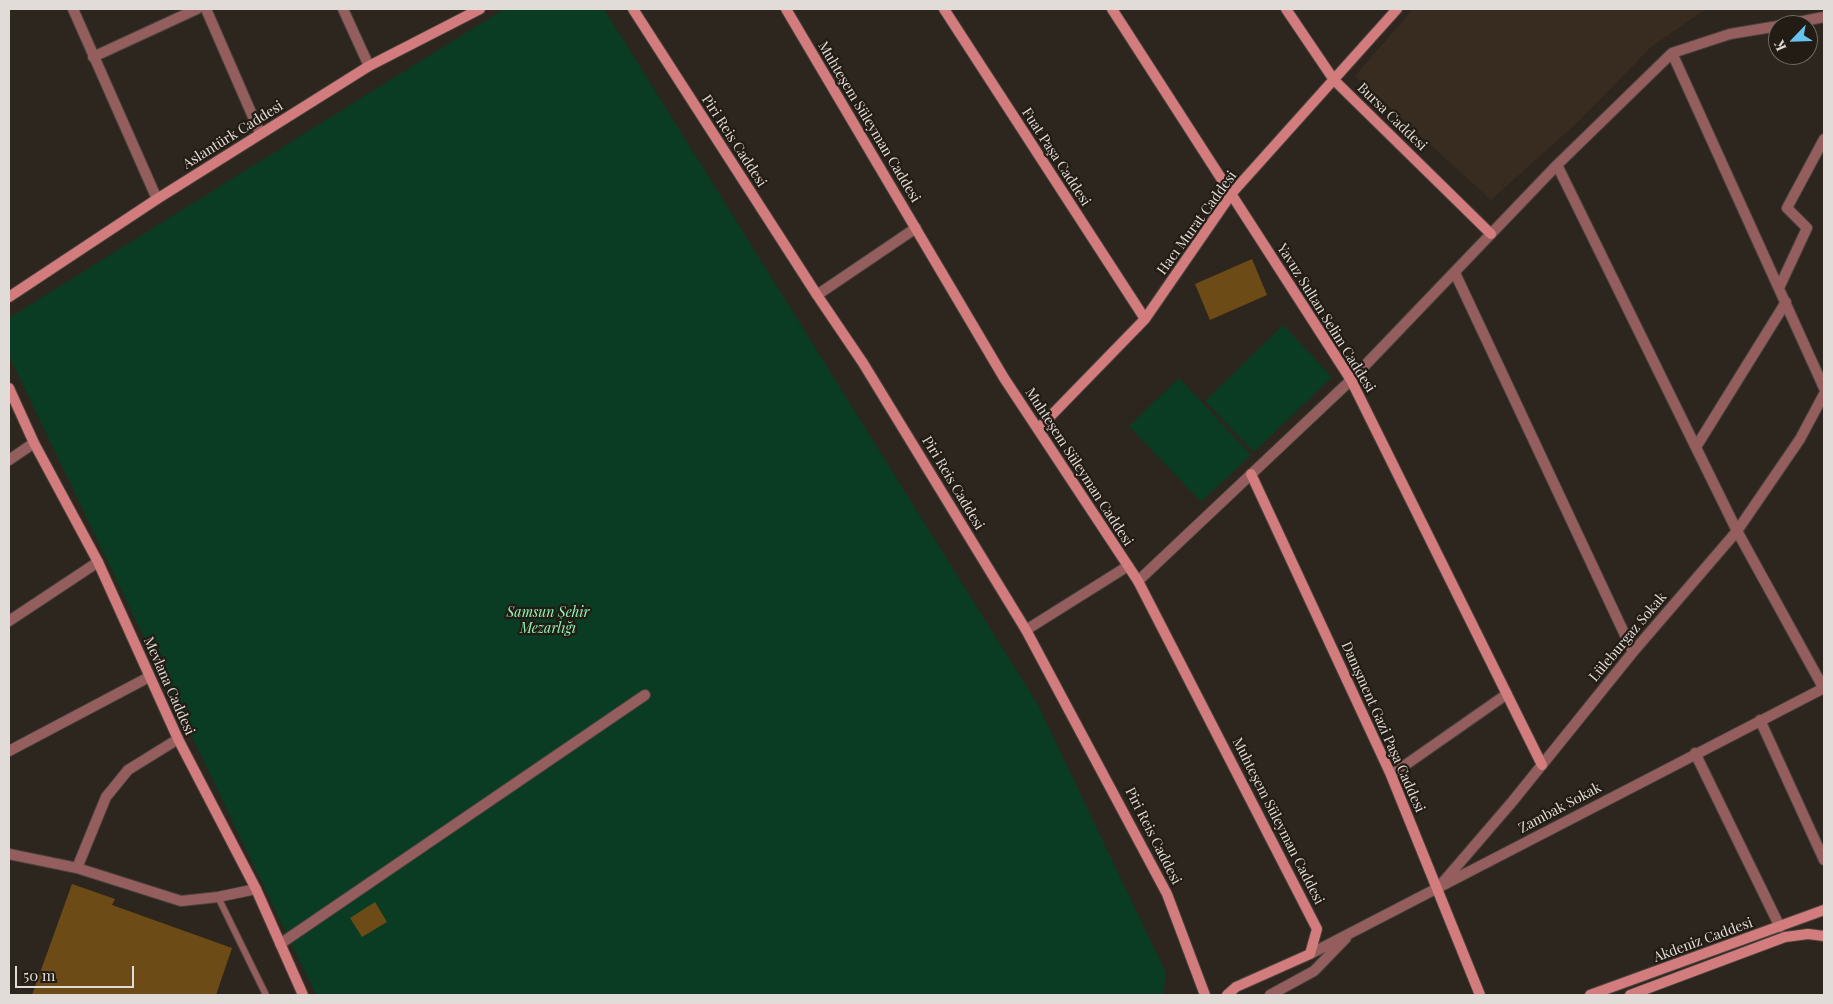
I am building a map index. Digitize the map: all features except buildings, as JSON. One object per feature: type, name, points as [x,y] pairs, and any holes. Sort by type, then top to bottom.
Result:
[{"type":"street","points":[[73,9],[157,200]]},
{"type":"street","points":[[94,57],[197,9]]},
{"type":"street","points":[[206,9],[260,133]]},
{"type":"street","points":[[343,9],[369,66]]},
{"type":"street","name":"Aslantürk Caddesi","points":[[9,297],[260,133],[369,66],[465,13],[480,9]]},
{"type":"street","name":"Piri Reis Caddesi","points":[[633,9],[817,295],[863,363],[1026,630],[1168,894],[1205,995]]},
{"type":"street","name":"Muhteşem Süleyman Caddesi","points":[[786,9],[1004,378],[1138,581],[1317,928],[1310,954]]},
{"type":"street","name":"Fuat Paşa Caddesi","points":[[944,9],[1145,319]]},
{"type":"street","name":"Yavuz Sultan Selim Caddesi","points":[[1112,9],[1351,380],[1542,765]]},
{"type":"street","name":"Bursa Caddesi","points":[[1286,9],[1334,80],[1491,234]]},
{"type":"street","name":"Hacı Murat Caddesi","points":[[1038,429],[1145,319],[1232,193],[1397,9]]},
{"type":"street","points":[[1817,9],[1824,20]]},
{"type":"street","points":[[1138,581],[1351,380],[1557,165],[1672,53],[1730,34],[1768,28]]},
{"type":"street","points":[[1672,53],[1824,388]]},
{"type":"street","points":[[1779,288],[1807,228],[1787,208],[1824,139]]},
{"type":"street","points":[[1557,165],[1737,530],[1824,689]]},
{"type":"street","points":[[817,295],[916,228]]},
{"type":"street","points":[[1455,273],[1633,652]]},
{"type":"street","points":[[1696,447],[1786,302]]},
{"type":"street","name":"Mevlana Caddesi","points":[[9,388],[34,443],[98,562],[178,739],[256,890],[303,995]]},
{"type":"street","name":"Lüleburgaz Sokak","points":[[1438,888],[1542,765],[1633,652],[1737,530],[1800,439],[1824,394]]},
{"type":"street","points":[[9,460],[34,443]]},
{"type":"street","name":"Danışment Gazi Paşa Caddesi","points":[[1252,474],[1391,775],[1480,995]]},
{"type":"street","points":[[9,621],[98,562]]},
{"type":"street","points":[[1026,630],[1128,566]]},
{"type":"street","points":[[9,750],[150,677]]},
{"type":"street","name":"Zambak Sokak","points":[[1310,954],[1695,753],[1824,689]]},
{"type":"street","points":[[280,944],[645,694]]},
{"type":"street","points":[[1391,775],[1506,694]]},
{"type":"street","points":[[1760,720],[1824,860]]},
{"type":"street","points":[[77,868],[106,797],[128,770],[178,739]]},
{"type":"street","points":[[1695,753],[1780,927]]},
{"type":"street","points":[[9,854],[77,868],[181,901],[256,890]]},
{"type":"street","name":"Akdeniz Caddesi","points":[[1590,995],[1824,910]]},
{"type":"street","points":[[1270,995],[1314,971],[1351,933]]},
{"type":"street","name":"Akdeniz Caddesi","points":[[1630,995],[1785,937],[1808,934],[1824,936]]},
{"type":"street","points":[[1227,995],[1236,987],[1310,954]]},
{"type":"lane","points":[[218,897],[266,995]]},
{"type":"shaded area","points":[[1413,9],[1706,9],[1651,47],[1579,121],[1491,200],[1355,76]]},
{"type":"green space","name":"Samsun Şehir Mezarlığı","points":[[504,9],[604,9],[1038,705],[1166,973],[1163,995],[316,995],[9,356],[9,318]]},
{"type":"green space","points":[[1283,325],[1332,377],[1254,452],[1205,401]]},
{"type":"green space","points":[[1179,378],[1251,455],[1201,502],[1129,426]]}]
